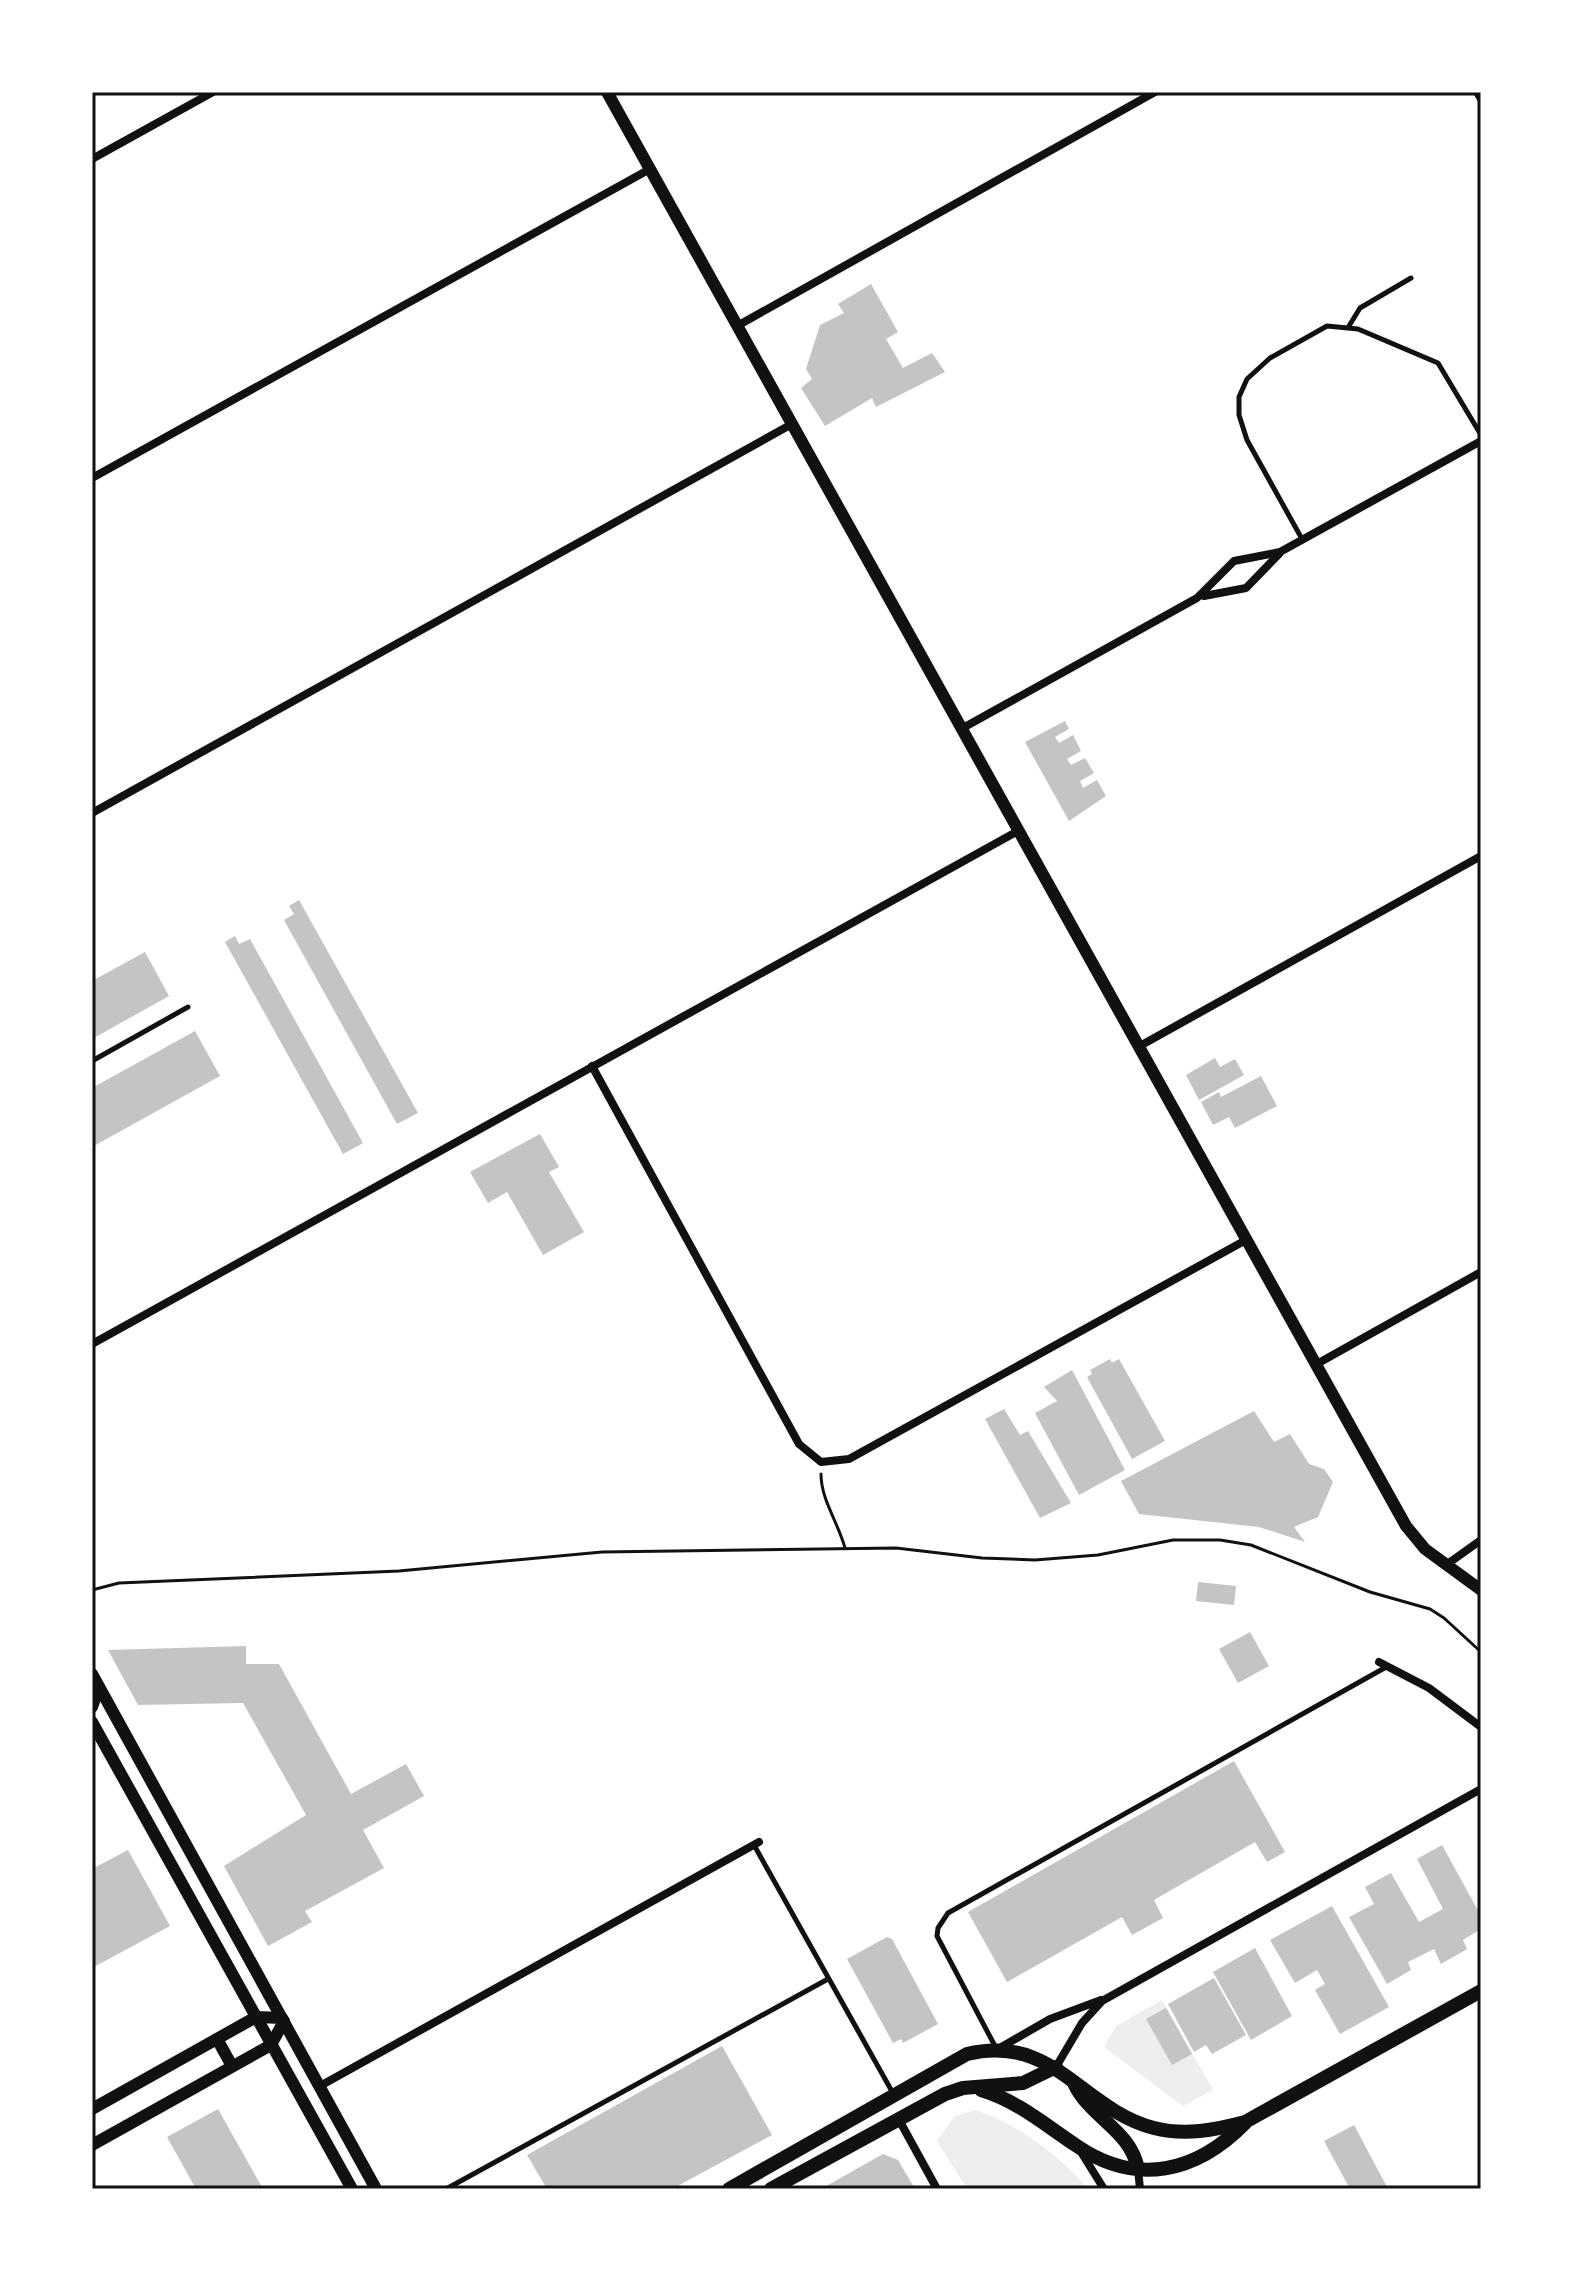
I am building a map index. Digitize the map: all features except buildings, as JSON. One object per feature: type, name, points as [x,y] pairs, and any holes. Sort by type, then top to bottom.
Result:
[{"type":"main road","points":[[970,2088],[1016,2104],[1101,2160],[1138,2169],[1169,2168],[1196,2161],[1219,2147],[1245,2122],[1481,1991]]},
{"type":"main road","points":[[729,2189],[959,2057],[997,2049],[1030,2054],[1056,2067],[1116,2111],[1158,2129],[1201,2131],[1245,2122]]},
{"type":"main road","points":[[771,2189],[945,2094],[970,2088],[1023,2083],[1056,2067]]},
{"type":"main road","points":[[1072,2079],[1092,2110],[1131,2145],[1138,2169]]},
{"type":"main road","points":[[894,2096],[898,2118]]},
{"type":"street","points":[[92,159],[213,92]]},
{"type":"street","points":[[607,92],[1406,1526],[1425,1549],[1481,1590]]},
{"type":"street","points":[[737,326],[1155,92]]},
{"type":"street","points":[[1477,92],[1481,99]]},
{"type":"street","points":[[92,478],[650,169]]},
{"type":"street","points":[[92,813],[792,424]]},
{"type":"street","points":[[1191,602],[1246,588],[1286,549],[1481,438]]},
{"type":"street","points":[[961,729],[1191,602],[1207,592],[1234,561],[1286,549]]},
{"type":"street","points":[[92,1344],[1018,831]]},
{"type":"street","points":[[1138,1047],[1481,856]]},
{"type":"street","points":[[592,1066],[799,1444],[821,1462],[849,1459],[1246,1240]]},
{"type":"street","points":[[1315,1365],[1481,1272]]},
{"type":"street","points":[[1446,1565],[1481,1540]]},
{"type":"street","points":[[1379,1662],[1429,1688],[1481,1727]]},
{"type":"street","points":[[92,1674],[95,1686],[376,2189]]},
{"type":"street","points":[[92,1707],[95,1686]]},
{"type":"street","points":[[92,1722],[352,2189]]},
{"type":"street","points":[[1056,2067],[1089,2013],[1105,1999],[1481,1789]]},
{"type":"street","points":[[320,2086],[757,1844]]},
{"type":"street","points":[[997,2049],[1081,2005],[1105,1999]]},
{"type":"street","points":[[92,2109],[256,2017],[283,2020]]},
{"type":"street","points":[[92,2145],[271,2045],[283,2020]]},
{"type":"street","points":[[217,2039],[232,2066]]},
{"type":"street","points":[[898,2118],[937,2189]]},
{"type":"street","points":[[1077,2146],[1104,2189]]},
{"type":"street","points":[[1138,2169],[1140,2189]]},
{"type":"lane","points":[[1349,326],[1364,305],[1411,278]]},
{"type":"lane","points":[[1302,540],[1244,433],[1239,397],[1247,379],[1263,362],[1324,327],[1349,326],[1438,363],[1481,438]]},
{"type":"lane","points":[[92,1061],[188,1007]]},
{"type":"lane","points":[[997,2049],[937,1936],[938,1928],[948,1913],[1389,1666]]},
{"type":"lane","points":[[757,1844],[894,2096]]},
{"type":"lane","points":[[446,2189],[828,1979]]},
{"type":"path","points":[[821,1462],[821,1491],[837,1521],[845,1548]]},
{"type":"path","points":[[92,1590],[119,1583],[399,1571],[602,1552],[706,1553],[896,1548],[982,1558],[1035,1560],[1098,1555],[1198,1539],[1251,1545],[1370,1592],[1430,1609],[1481,1652]]},
{"type":"shaded area","points":[[1162,2000],[1213,2090],[1183,2106],[1104,2047],[1116,2026]]},
{"type":"shaded area","points":[[976,2110],[1008,2124],[1037,2142],[1088,2189],[967,2189],[937,2141],[955,2116]]}]
